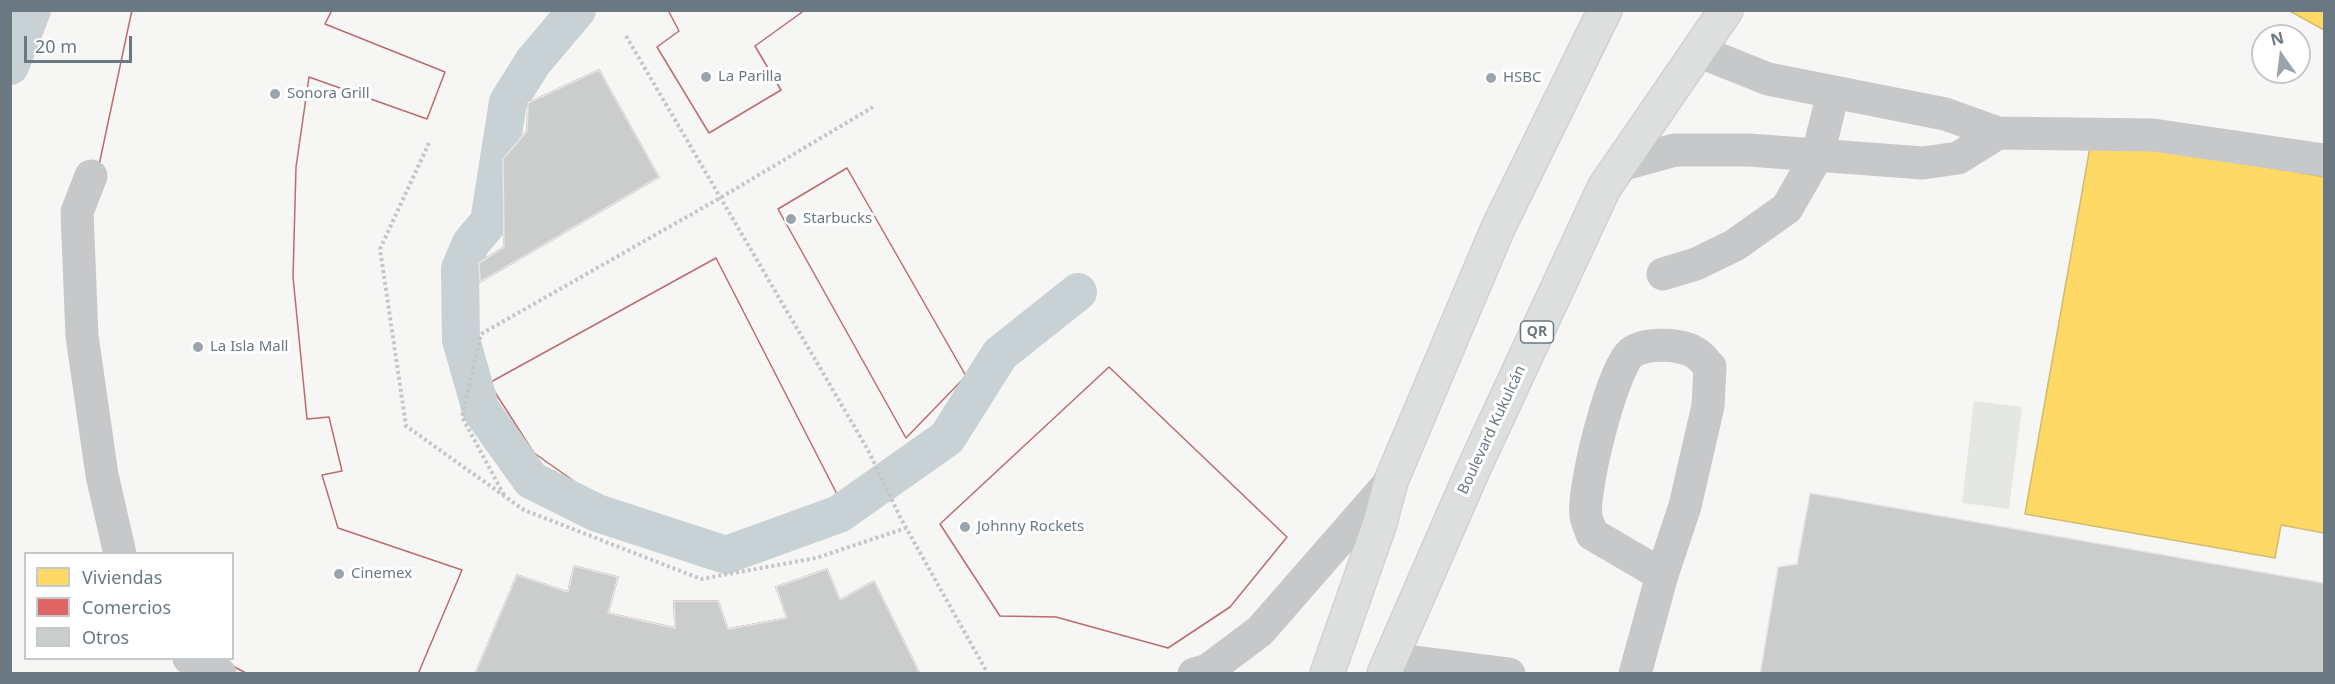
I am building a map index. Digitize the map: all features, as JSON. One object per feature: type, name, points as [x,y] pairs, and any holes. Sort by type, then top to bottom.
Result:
[{"type":"main road","points":[[1327,674],[1380,523],[1391,481],[1498,228],[1605,10]]},
{"type":"main road","name":"Boulevard Kukulcán","points":[[1387,666],[1473,470],[1604,188],[1726,10]]},
{"type":"lane","points":[[1698,51],[1768,79],[1945,114],[1998,133],[2153,135],[2325,160]]},
{"type":"lane","points":[[1663,274],[1696,264],[1735,245],[1787,208],[1818,154],[1833,93]]},
{"type":"lane","points":[[1620,165],[1675,150],[1749,150],[1923,163],[1958,158],[1998,133]]},
{"type":"lane","points":[[91,176],[77,212],[82,336],[102,475],[120,552]]},
{"type":"lane","points":[[1635,674],[1662,575],[1685,506],[1708,406],[1710,367],[1697,353],[1670,345],[1645,346],[1631,354],[1619,369],[1589,478],[1586,516],[1592,534],[1662,575]]},
{"type":"lane","points":[[1194,674],[1208,670],[1260,632],[1391,481]]},
{"type":"lane","points":[[193,660],[220,674]]},
{"type":"lane","points":[[1387,666],[1509,674]]},
{"type":"path","points":[[626,36],[868,450],[900,517],[988,674]]},
{"type":"path","points":[[505,497],[462,417],[481,333],[720,198],[873,107]]},
{"type":"path","points":[[429,143],[380,249],[406,426],[524,510],[701,579],[816,558],[906,528]]},
{"type":"shaded area","points":[[1974,401],[2022,407],[2009,509],[1962,503]]},
{"type":"building: Viviendas","points":[[2288,10],[2324,10],[2324,30]]},
{"type":"building: Viviendas","points":[[2092,136],[2324,177],[2324,533],[2281,525],[2275,558],[2025,514]]},
{"type":"building: Comercios","name":"La Isla Mall","points":[[132,10],[332,10],[325,24],[445,72],[427,119],[309,77],[296,167],[293,277],[307,419],[329,417],[342,471],[322,475],[338,528],[462,570],[418,674],[248,674],[221,660],[234,660],[234,552],[133,552],[107,460],[85,231]]},
{"type":"building: Comercios","name":"La Isla Mall","points":[[132,10],[332,10],[325,24],[445,72],[427,119],[309,77],[296,167],[293,277],[307,419],[329,417],[342,471],[322,475],[338,528],[462,570],[418,674],[248,674],[221,660],[234,660],[234,552],[133,552],[107,460],[85,231]]},
{"type":"building: Comercios","points":[[668,10],[805,10],[755,46],[781,90],[709,133],[657,47],[679,31]]},
{"type":"building: Comercios","points":[[668,10],[805,10],[755,46],[781,90],[709,133],[657,47],[679,31]]},
{"type":"building: Comercios","points":[[599,70],[659,177],[480,282],[479,263],[504,247],[503,159],[527,131],[528,103]]},
{"type":"building: Comercios","points":[[847,168],[966,376],[906,438],[778,209]]},
{"type":"building: Comercios","points":[[847,168],[966,376],[906,438],[778,209]]},
{"type":"building: Comercios","points":[[716,258],[839,498],[722,545],[605,503],[534,453],[489,383]]},
{"type":"building: Comercios","points":[[716,258],[839,498],[722,545],[605,503],[534,453],[489,383]]},
{"type":"building: Comercios","points":[[1109,367],[1287,537],[1230,607],[1168,648],[1056,617],[1000,616],[940,524]]},
{"type":"building: Comercios","points":[[1109,367],[1287,537],[1230,607],[1168,648],[1056,617],[1000,616],[940,524]]},
{"type":"building: Comercios","points":[[574,566],[618,577],[608,613],[675,628],[674,601],[718,601],[728,629],[787,618],[776,587],[827,569],[840,600],[874,581],[920,674],[475,674],[517,575],[568,592]]},
{"type":"building: Otros","points":[[599,70],[659,177],[480,282],[479,263],[504,247],[503,159],[527,131],[528,103]]},
{"type":"building: Otros","points":[[1810,493],[2324,583],[2324,674],[1760,674],[1778,567],[1797,564]]},
{"type":"building: Otros","points":[[574,566],[618,577],[608,613],[675,628],[674,601],[718,601],[728,629],[787,618],[776,587],[827,569],[840,600],[874,581],[920,674],[475,674],[517,575],[568,592]]},
{"type":"waterway","points":[[10,66],[32,10]]},
{"type":"waterway","points":[[577,10],[533,62],[508,102],[489,222],[471,243],[460,269],[461,340],[481,410],[531,480],[597,513],[726,555],[839,514],[947,438],[1000,354],[1078,292]]},
{"type":"place","name":"La Parilla","points":[[706,77]]},
{"type":"place","name":"HSBC","points":[[1491,78]]},
{"type":"place","name":"Sonora Grill","points":[[275,94]]},
{"type":"place","name":"Starbucks","points":[[791,219]]},
{"type":"place","name":"La Isla Mall","points":[[198,347]]},
{"type":"place","name":"Johnny Rockets","points":[[965,527]]},
{"type":"place","name":"Cinemex","points":[[339,574]]}]
